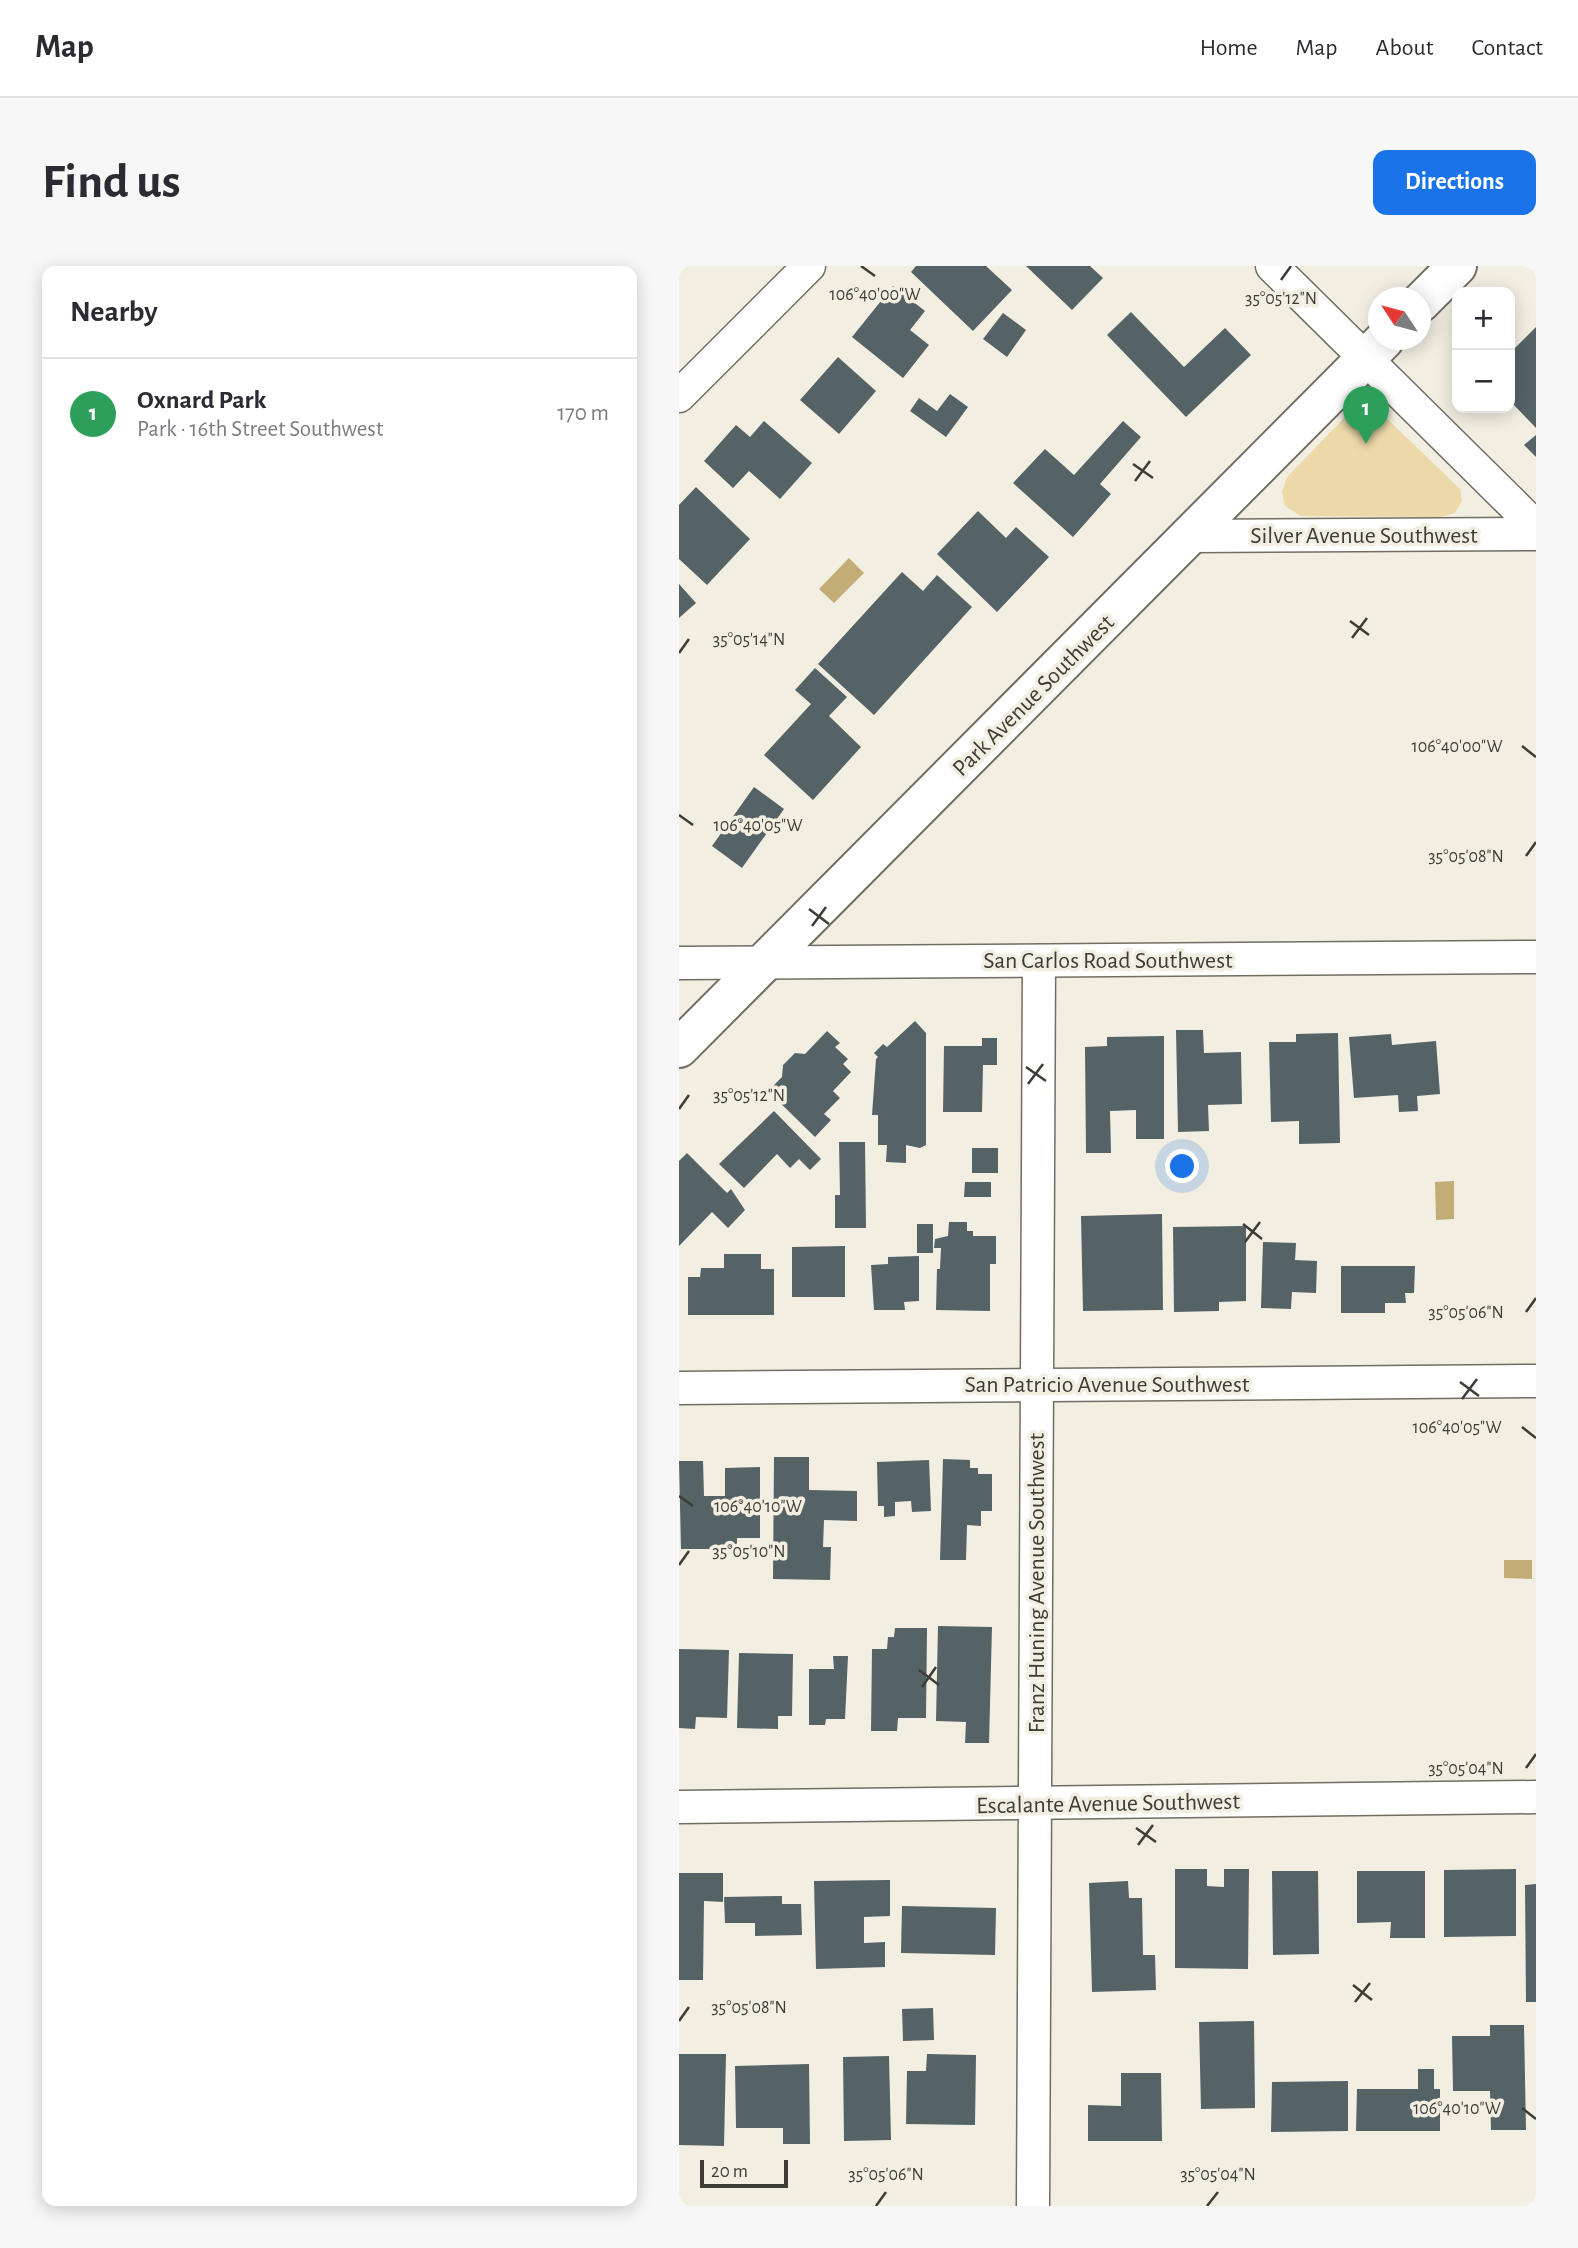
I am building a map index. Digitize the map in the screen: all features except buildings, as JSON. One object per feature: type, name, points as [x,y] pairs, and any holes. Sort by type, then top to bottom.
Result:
[{"type":"street","points":[[679,396],[809,266]]},
{"type":"street","points":[[1272,266],[1368,343]]},
{"type":"street","points":[[1431,292],[1457,266]]},
{"type":"street","name":"Park Avenue Southwest","points":[[679,1048],[1374,350]]},
{"type":"street","points":[[1376,350],[1536,527]]},
{"type":"street","name":"Silver Avenue Southwest","points":[[1191,536],[1536,534]]},
{"type":"street","name":"San Carlos Road Southwest","points":[[679,963],[1536,957]]},
{"type":"street","name":"Franz Huning Avenue Southwest","points":[[1033,2206],[1039,961]]},
{"type":"street","name":"San Patricio Avenue Southwest","points":[[679,1388],[1536,1381]]},
{"type":"street","name":"Escalante Avenue Southwest","points":[[679,1807],[1035,1805],[1536,1797]]},
{"type":"shaded area","points":[[1363,405],[1378,410],[1460,489],[1462,501],[1455,513],[1440,517],[1301,516],[1285,506],[1282,492],[1287,477],[1352,410]]},
{"type":"shaded area","points":[[849,558],[864,573],[834,603],[819,589]]},
{"type":"shaded area","points":[[1454,1181],[1454,1219],[1436,1220],[1435,1182]]},
{"type":"shaded area","points":[[1504,1560],[1532,1560],[1532,1579],[1504,1578]]},
{"type":"place","name":"Oxnard Park","points":[[1366,444]]}]
